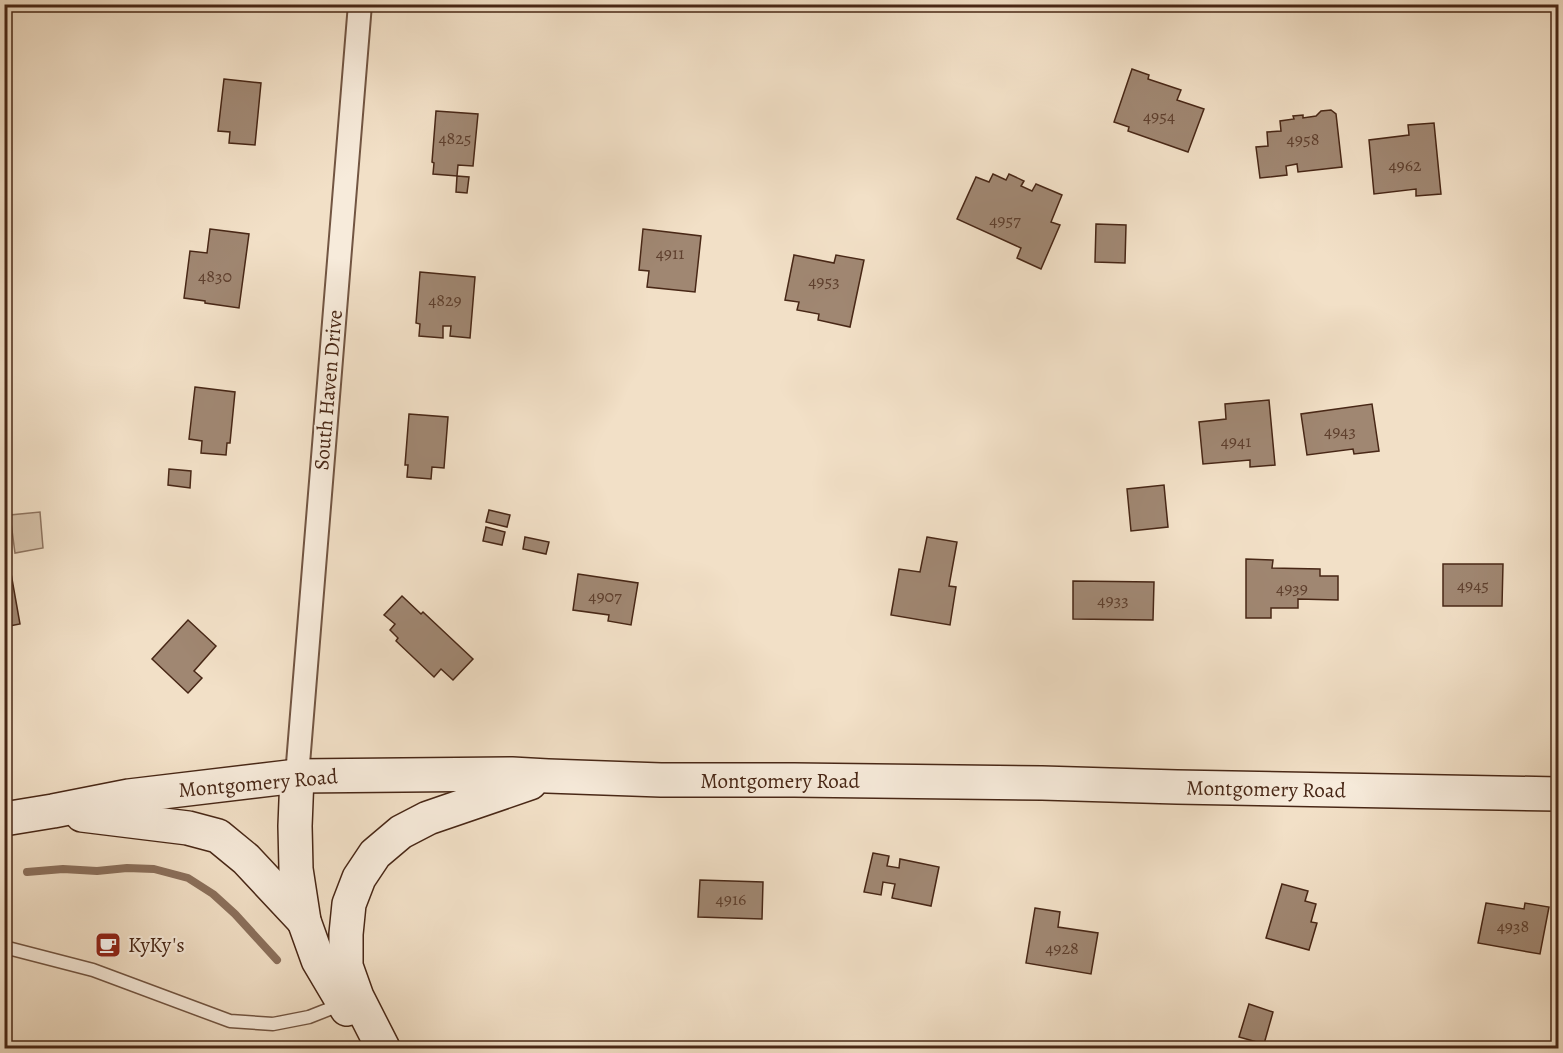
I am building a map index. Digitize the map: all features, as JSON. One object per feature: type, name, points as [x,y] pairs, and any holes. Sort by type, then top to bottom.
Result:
[{"type":"main road","name":"Montgomery Road","points":[[4,819],[53,812],[129,796],[297,776],[512,774],[661,780],[1042,783],[1177,788],[1558,794]]},
{"type":"main road","points":[[297,776],[296,869],[304,921],[318,960],[343,1003],[375,1048]]},
{"type":"main road","points":[[383,1048],[357,997],[346,966],[349,904],[359,878],[375,854],[401,832],[428,818],[548,776]]},
{"type":"main road","points":[[53,812],[188,828],[218,836],[246,859],[304,921]]},
{"type":"street","name":"South Haven Drive","points":[[297,776],[360,4]]},
{"type":"lane","points":[[4,947],[93,970],[230,1021],[273,1024],[309,1017],[343,1003]]},
{"type":"shaded area","points":[[40,512],[43,548],[15,553],[10,515]]},
{"type":"building","points":[[76,4],[110,4],[110,9],[76,8]]},
{"type":"building","points":[[1132,69],[1149,75],[1148,79],[1181,90],[1177,100],[1204,109],[1188,152],[1128,131],[1129,127],[1114,122]]},
{"type":"building","points":[[224,79],[261,83],[255,145],[229,143],[230,132],[218,131]]},
{"type":"building","points":[[1331,110],[1336,114],[1342,167],[1298,172],[1297,164],[1286,166],[1287,175],[1260,178],[1256,147],[1268,146],[1267,132],[1281,131],[1280,121],[1294,119],[1293,116],[1303,115],[1303,118],[1316,116],[1321,111]]},
{"type":"building","points":[[436,111],[478,114],[473,166],[458,165],[457,176],[433,174]]},
{"type":"building","points":[[1434,123],[1441,194],[1416,196],[1416,189],[1374,194],[1369,140],[1409,135],[1408,125]]},
{"type":"building","points":[[993,174],[1006,180],[1009,174],[1024,181],[1021,186],[1032,191],[1036,184],[1062,195],[1051,222],[1060,225],[1041,269],[1017,258],[1021,248],[957,219],[976,177],[989,182]]},
{"type":"building","points":[[457,176],[469,177],[467,193],[456,192]]},
{"type":"building","points":[[1096,224],[1126,225],[1125,263],[1095,262]]},
{"type":"building","points":[[210,229],[249,234],[239,308],[184,298],[190,251],[207,253]]},
{"type":"building","points":[[643,229],[701,236],[695,292],[647,287],[649,271],[639,270]]},
{"type":"building","points":[[794,255],[834,263],[836,255],[864,260],[850,327],[818,320],[819,314],[797,310],[799,302],[785,300]]},
{"type":"building","points":[[420,272],[475,277],[470,338],[450,336],[451,326],[443,326],[443,338],[419,336],[420,324],[416,323]]},
{"type":"building","points":[[195,387],[235,392],[230,443],[227,443],[226,455],[201,453],[202,441],[189,439]]},
{"type":"building","points":[[1269,400],[1275,465],[1250,467],[1250,460],[1203,464],[1199,422],[1226,419],[1225,404]]},
{"type":"building","points":[[1372,404],[1379,451],[1354,454],[1353,449],[1307,455],[1301,414]]},
{"type":"building","points":[[409,414],[448,417],[444,468],[432,467],[431,479],[407,477],[408,465],[405,465]]},
{"type":"building","points":[[169,469],[191,471],[190,488],[168,485]]},
{"type":"building","points":[[1164,485],[1168,527],[1131,531],[1127,489]]},
{"type":"building","points":[[489,510],[510,515],[507,527],[486,522]]},
{"type":"building","points":[[486,527],[505,532],[502,545],[483,541]]},
{"type":"building","points":[[4,534],[20,624],[4,627]]},
{"type":"building","points":[[525,537],[549,542],[546,554],[523,549]]},
{"type":"building","points":[[927,537],[957,542],[949,586],[956,587],[950,625],[891,615],[899,569],[920,572]]},
{"type":"building","points":[[1246,559],[1273,560],[1272,568],[1320,569],[1320,576],[1338,576],[1338,600],[1298,599],[1298,608],[1271,608],[1271,618],[1246,618]]},
{"type":"building","points":[[1443,564],[1503,564],[1502,606],[1443,606]]},
{"type":"building","points":[[578,574],[638,583],[631,625],[608,621],[609,615],[573,610]]},
{"type":"building","points":[[1073,581],[1154,582],[1153,620],[1073,619]]},
{"type":"building","points":[[402,596],[421,614],[423,612],[473,659],[453,680],[441,669],[434,677],[396,641],[398,638],[390,630],[395,624],[384,615]]},
{"type":"building","points":[[188,620],[216,646],[194,671],[202,678],[188,693],[152,659]]},
{"type":"building","points":[[873,853],[889,856],[887,866],[899,868],[900,859],[939,867],[931,906],[892,898],[895,884],[883,882],[881,895],[864,892]]},
{"type":"building","points":[[700,880],[763,882],[762,919],[698,917]]},
{"type":"building","points":[[1282,884],[1308,891],[1305,901],[1316,904],[1311,922],[1317,923],[1309,950],[1266,938]]},
{"type":"building","points":[[1486,903],[1524,909],[1525,903],[1549,907],[1540,954],[1478,943]]},
{"type":"building","points":[[1035,908],[1060,912],[1058,927],[1098,933],[1091,974],[1026,963]]},
{"type":"building","points":[[1249,1004],[1273,1012],[1264,1044],[1239,1037]]},
{"type":"waterway","points":[[27,872],[63,869],[97,871],[127,868],[154,869],[188,878],[213,894],[235,914],[277,960]]},
{"type":"place","name":"KyKy's","points":[[108,945]]}]
